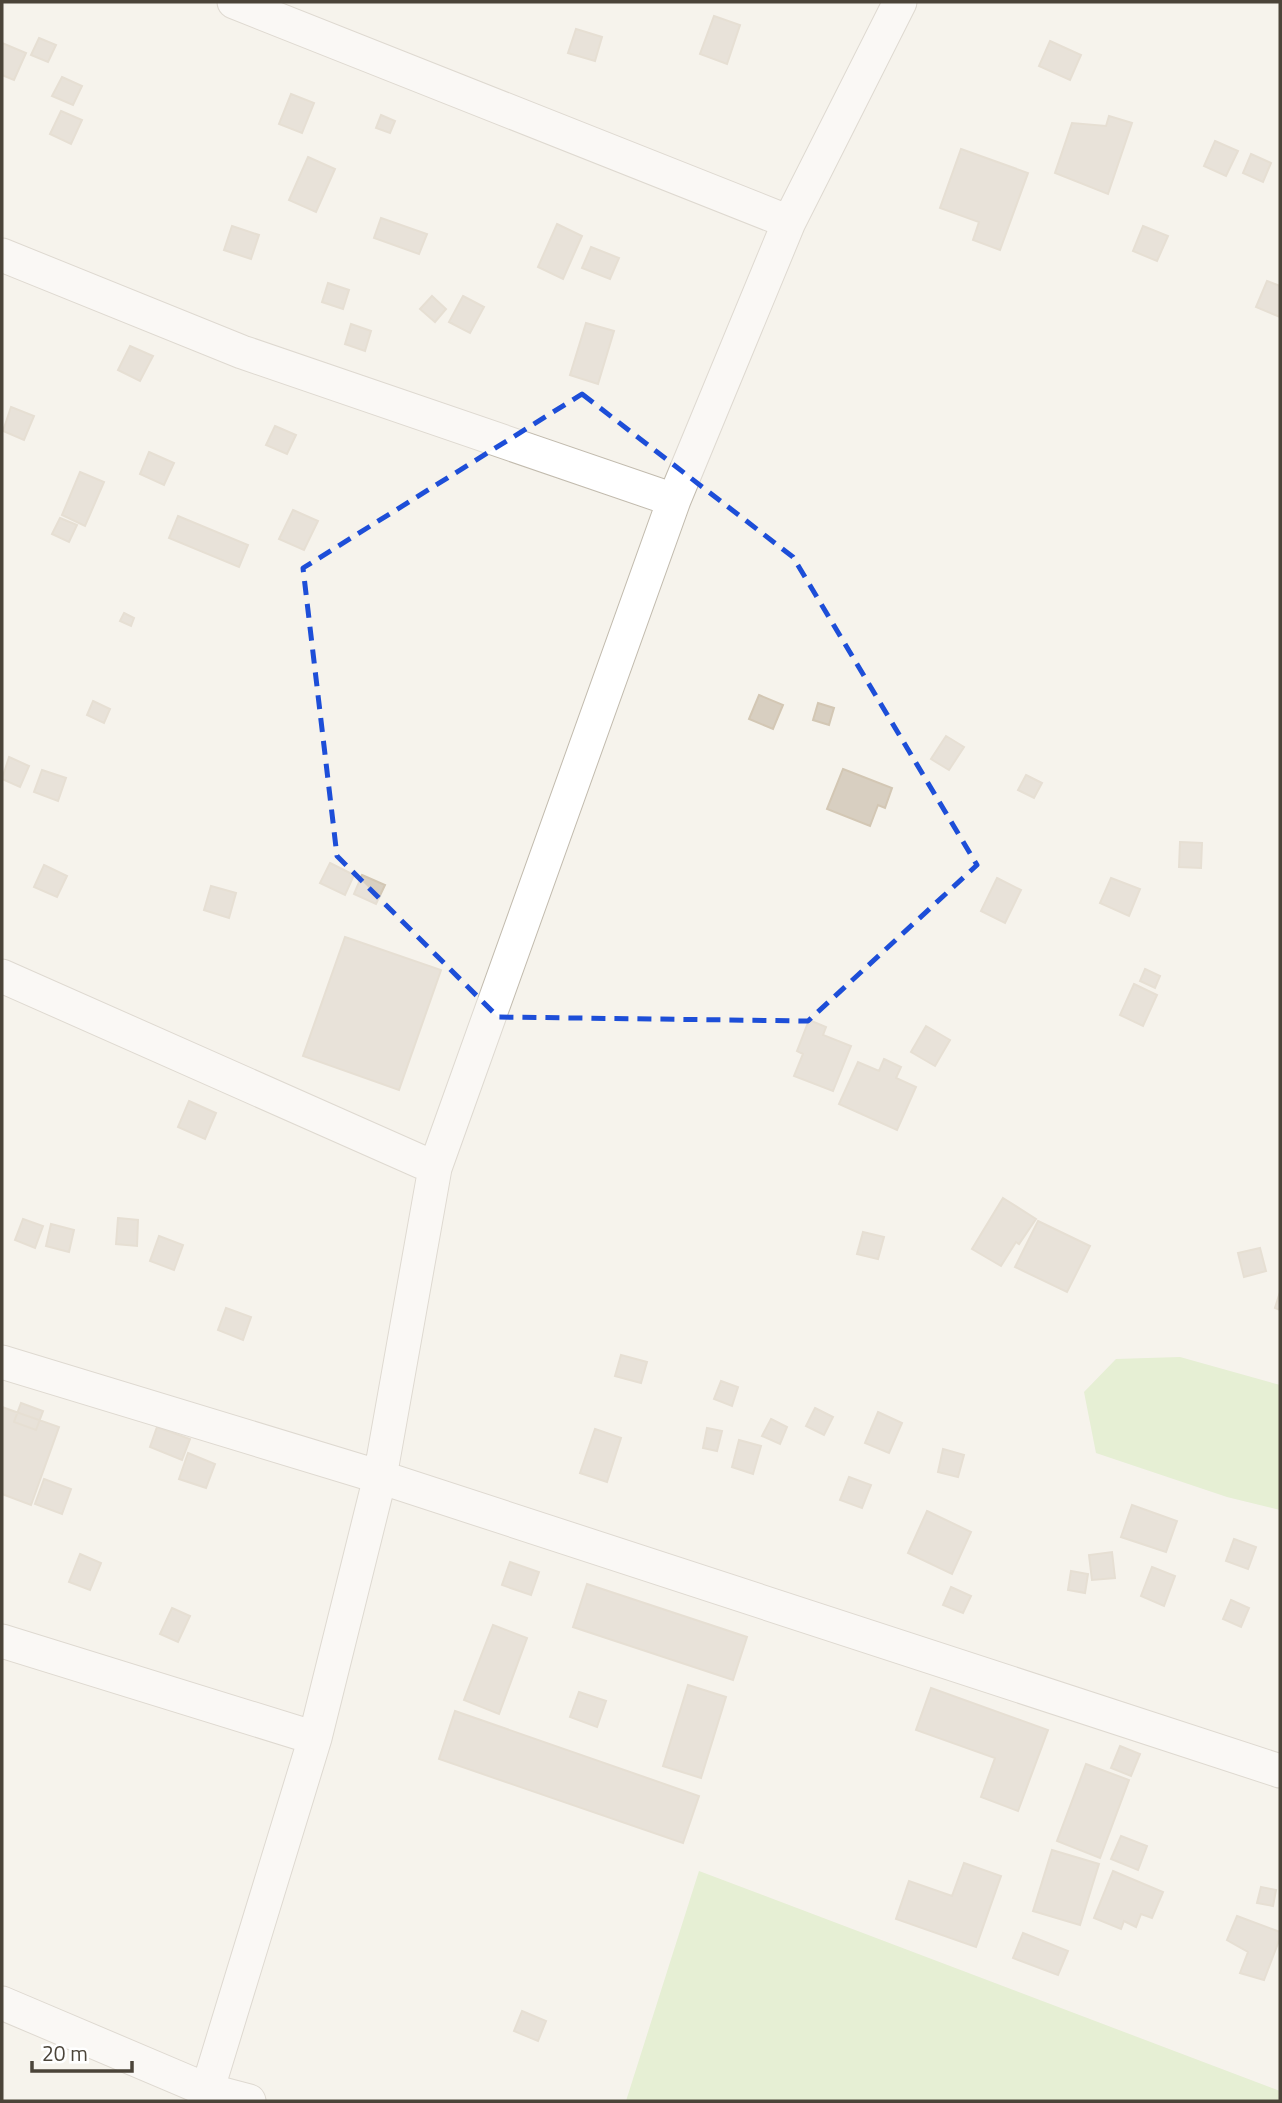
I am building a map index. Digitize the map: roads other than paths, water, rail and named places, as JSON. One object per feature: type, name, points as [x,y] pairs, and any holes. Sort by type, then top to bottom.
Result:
[{"type":"street","points":[[234,2],[789,222]]},
{"type":"street","points":[[206,2095],[316,1738],[380,1478],[435,1168],[674,500],[789,222],[900,2]]},
{"type":"street","points":[[2,255],[242,352],[674,500]]},
{"type":"street","points":[[2,976],[435,1168]]},
{"type":"street","points":[[2,1362],[380,1478],[1280,1771]]},
{"type":"street","points":[[2,1641],[316,1738]]},
{"type":"street","points":[[2,2003],[206,2095],[249,2101]]}]
